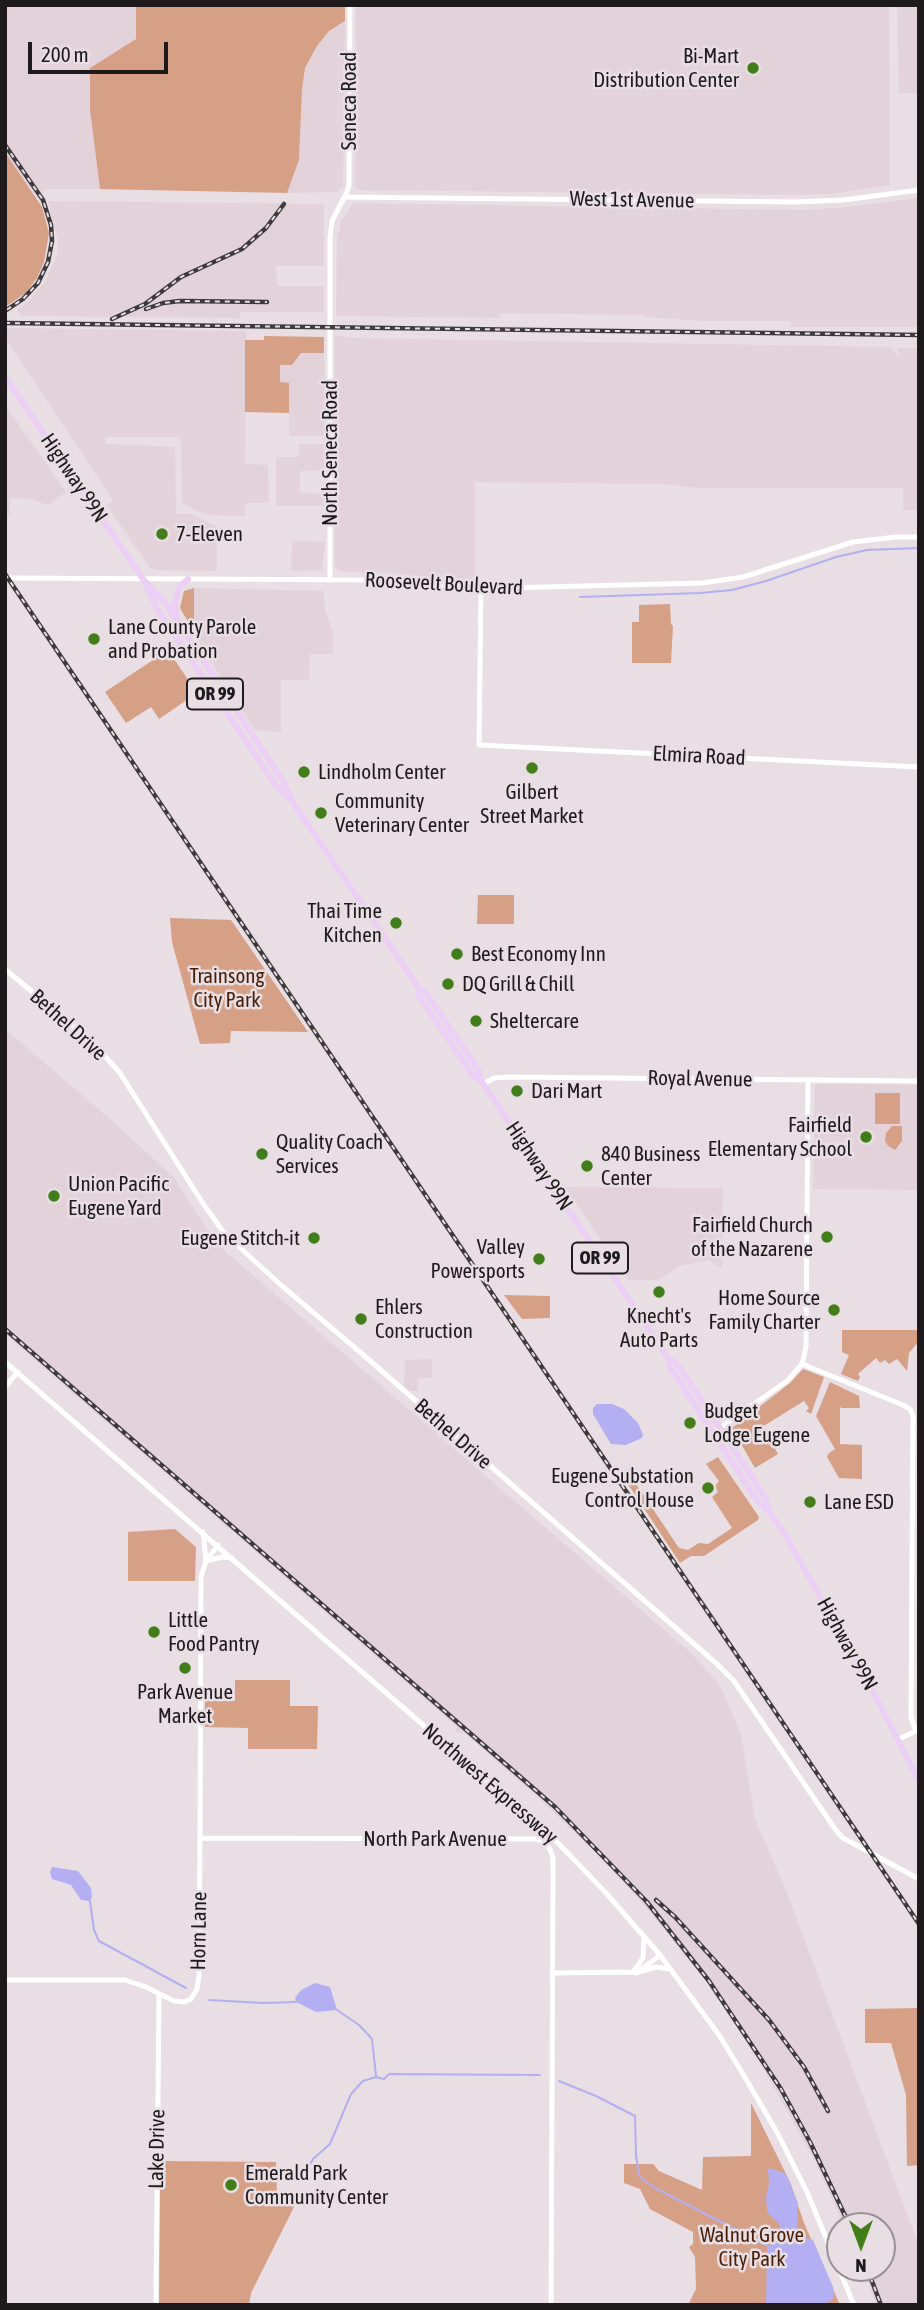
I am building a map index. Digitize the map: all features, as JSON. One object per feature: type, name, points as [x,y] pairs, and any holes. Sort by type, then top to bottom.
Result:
[{"type":"main road","name":"Highway 99N","points":[[5,377],[143,579],[164,619],[275,784],[294,804]]},
{"type":"main road","name":"Highway 99N","points":[[143,579],[166,604],[283,781],[294,804],[419,989],[424,990],[479,1071],[482,1082],[667,1357],[677,1364],[760,1503],[769,1511],[829,1611],[919,1781]]},
{"type":"main road","points":[[177,622],[175,603],[179,587],[188,579]]},
{"type":"street","name":"Seneca Road","points":[[330,326],[330,230],[349,185],[350,5]]},
{"type":"street","name":"West 1st Avenue","points":[[345,197],[795,202],[844,200],[919,190]]},
{"type":"street","name":"North Seneca Road","points":[[330,326],[330,579]]},
{"type":"street","name":"Roosevelt Boulevard","points":[[5,578],[390,580],[481,589],[722,581],[761,572],[853,542],[919,537]]},
{"type":"street","name":"Elmira Road","points":[[481,589],[479,745],[919,768]]},
{"type":"street","name":"Bethel Drive","points":[[5,969],[92,1042],[120,1073],[224,1233],[718,1664],[734,1681],[843,1838],[919,1879]]},
{"type":"street","name":"Royal Avenue","points":[[482,1082],[509,1077],[919,1081]]},
{"type":"street","points":[[717,1430],[787,1381],[802,1364],[806,1346],[808,1080]]},
{"type":"street","name":"Northwest Expressway","points":[[5,1362],[558,1843],[644,1936],[719,2035],[778,2134],[807,2192],[854,2305]]},
{"type":"street","points":[[802,1364],[903,1405],[910,1409],[914,1416],[911,1718],[916,1731],[897,1740]]},
{"type":"street","points":[[5,1387],[18,1373]]},
{"type":"street","points":[[200,1838],[200,1587],[206,1550],[203,1532]]},
{"type":"street","points":[[205,1561],[218,1545]]},
{"type":"street","points":[[205,1561],[222,1557],[233,1558]]},
{"type":"street","name":"North Park Avenue","points":[[200,1838],[541,1841],[550,1849],[553,1858],[551,2305]]},
{"type":"street","name":"Horn Lane","points":[[5,1980],[117,1980],[131,1982],[184,2002],[193,1998],[200,1967],[200,1838]]},
{"type":"street","points":[[633,1972],[643,1958],[644,1936]]},
{"type":"street","points":[[553,1973],[633,1972],[642,1969],[660,1955]]},
{"type":"street","points":[[633,1972],[639,1974],[656,1967],[671,1969]]},
{"type":"street","name":"Lake Drive","points":[[156,2305],[159,1994]]},
{"type":"shaded area","points":[[5,5],[136,5],[136,39],[90,110],[100,189],[47,189],[35,195],[5,152]]},
{"type":"shaded area","points":[[356,5],[889,5],[890,185],[831,194],[797,195],[358,190],[355,186]]},
{"type":"shaded area","points":[[897,5],[919,5],[919,93],[899,93]]},
{"type":"shaded area","points":[[345,21],[343,187],[337,192],[287,193],[299,160],[305,68],[329,31]]},
{"type":"shaded area","points":[[919,198],[919,327],[791,327],[791,321],[702,321],[645,315],[500,313],[500,318],[336,316],[337,242],[341,221],[353,203],[804,210]]},
{"type":"shaded area","points":[[48,201],[324,204],[324,266],[276,266],[277,286],[324,286],[324,312],[240,312],[239,318],[21,316],[17,310],[27,303],[45,282],[57,255],[58,241]]},
{"type":"shaded area","points":[[5,328],[246,331],[245,464],[268,465],[269,503],[245,503],[245,516],[206,515],[182,503],[181,442],[177,437],[105,437],[106,444],[175,447],[176,514],[190,514],[217,526],[217,571],[156,570],[149,567],[107,505],[113,500],[5,338]]},
{"type":"shaded area","points":[[335,335],[352,338],[890,347],[898,356],[898,348],[919,348],[919,510],[903,510],[903,488],[698,488],[663,484],[475,482],[475,575],[470,581],[339,571],[335,565]]},
{"type":"shaded area","points":[[301,353],[324,353],[323,436],[289,436],[289,383],[280,383],[280,364],[292,364]]},
{"type":"shaded area","points":[[5,405],[66,492],[48,505],[31,499],[10,498],[10,514],[5,516]]},
{"type":"shaded area","points":[[299,444],[325,446],[325,470],[300,471],[300,493],[325,494],[325,506],[276,506],[276,457],[299,457]]},
{"type":"shaded area","points":[[292,541],[325,542],[322,570],[291,571]]},
{"type":"shaded area","points":[[194,588],[324,591],[325,610],[333,633],[333,654],[310,654],[309,680],[281,680],[281,732],[255,730],[209,660],[194,632]]},
{"type":"shaded area","points":[[5,1029],[174,1178],[210,1233],[226,1252],[691,1653],[718,1683],[741,1735],[755,1819],[787,1893],[919,2246],[919,2305],[877,2305],[868,2282],[896,2282],[896,2212],[838,2212],[816,2163],[736,2025],[706,1980],[609,1866],[539,1798],[463,1732],[457,1733],[456,1726],[5,1334]]},
{"type":"shaded area","name":"Fairfield Elementary School","points":[[815,1084],[919,1085],[919,1190],[813,1189]]},
{"type":"shaded area","points":[[565,1187],[723,1188],[722,1267],[709,1260],[680,1266],[659,1280],[628,1280]]},
{"type":"shaded area","points":[[432,1359],[432,1378],[418,1378],[418,1391],[409,1391],[404,1387],[405,1360]]},
{"type":"shaded area","points":[[597,1404],[612,1404],[624,1409],[638,1423],[642,1438],[626,1445],[611,1444],[593,1414],[593,1408]]},
{"type":"shaded area","points":[[52,1867],[78,1871],[91,1888],[90,1901],[81,1900],[71,1885],[52,1879]]},
{"type":"shaded area","points":[[315,1983],[330,1987],[337,2010],[316,2012],[296,2002],[295,1998],[301,1990]]},
{"type":"shaded area","points":[[768,2169],[787,2176],[798,2203],[797,2231],[803,2237],[813,2240],[826,2271],[826,2282],[831,2282],[833,2287],[834,2298],[825,2305],[766,2305],[767,2248],[781,2229],[767,2211]]},
{"type":"green space","points":[[136,5],[345,5],[345,21],[329,31],[305,68],[299,160],[287,193],[100,189],[90,110],[90,68],[136,39]]},
{"type":"green space","points":[[5,152],[42,207],[49,233],[44,262],[37,278],[26,293],[5,307]]},
{"type":"green space","points":[[264,336],[324,337],[324,353],[301,353],[292,365],[280,365],[280,382],[289,383],[289,413],[245,412],[245,340],[264,340]]},
{"type":"green space","points":[[194,588],[194,632],[180,608],[184,591]]},
{"type":"green space","points":[[670,604],[673,626],[671,663],[632,663],[632,622],[639,622],[639,605]]},
{"type":"green space","points":[[168,650],[197,693],[159,719],[151,707],[126,723],[105,692]]},
{"type":"green space","points":[[478,895],[514,895],[514,924],[477,924]]},
{"type":"green space","name":"Trainsong City Park","points":[[170,918],[231,920],[308,1032],[231,1031],[230,1043],[200,1044],[172,942]]},
{"type":"green space","points":[[875,1093],[900,1093],[900,1124],[875,1124]]},
{"type":"green space","points":[[892,1126],[902,1126],[902,1141],[895,1150],[885,1141],[886,1133]]},
{"type":"green space","points":[[504,1295],[550,1296],[550,1318],[522,1319]]},
{"type":"green space","points":[[842,1330],[919,1330],[919,1341],[909,1353],[907,1371],[897,1359],[889,1364],[885,1360],[880,1363],[876,1358],[858,1374],[858,1381],[841,1374],[849,1355],[842,1352]]},
{"type":"green space","points":[[803,1369],[824,1377],[811,1414],[806,1411],[809,1408],[804,1401],[762,1427],[778,1454],[755,1468],[732,1428],[790,1383]]},
{"type":"green space","points":[[830,1382],[859,1396],[860,1408],[840,1406],[840,1444],[862,1445],[862,1479],[839,1478],[827,1457],[835,1449],[816,1416]]},
{"type":"green space","points":[[718,1457],[759,1517],[758,1520],[704,1556],[691,1556],[680,1563],[626,1481],[632,1478],[679,1548],[688,1550],[699,1543],[708,1544],[732,1528],[712,1497],[718,1492],[715,1486],[719,1481],[706,1464]]},
{"type":"green space","points":[[175,1529],[196,1547],[195,1581],[128,1581],[128,1532]]},
{"type":"green space","points":[[235,1680],[290,1680],[290,1706],[318,1706],[317,1749],[248,1749],[248,1728],[205,1727],[205,1701],[235,1701]]},
{"type":"green space","points":[[919,2008],[919,2165],[907,2166],[906,2095],[891,2043],[865,2043],[865,2009]]},
{"type":"green space","name":"Walnut Grove City Park","points":[[751,2103],[790,2182],[826,2273],[826,2282],[830,2282],[840,2305],[688,2305],[696,2289],[695,2257],[689,2247],[693,2244],[693,2232],[650,2209],[640,2189],[624,2183],[624,2164],[653,2164],[659,2171],[702,2190],[703,2157],[751,2156]]},
{"type":"green space","points":[[160,2161],[276,2162],[277,2195],[294,2207],[251,2293],[249,2305],[159,2305]]},
{"type":"waterway","points":[[580,597],[732,590],[867,550],[919,548]]},
{"type":"waterway","points":[[90,1901],[94,1930],[99,1941],[186,1988]]},
{"type":"waterway","points":[[209,2000],[296,2002]]},
{"type":"waterway","points":[[337,2010],[359,2025],[372,2039],[376,2076]]},
{"type":"waterway","points":[[305,2173],[313,2159],[330,2144],[351,2094],[363,2081],[376,2077],[384,2079],[389,2074],[540,2075]]},
{"type":"waterway","points":[[559,2081],[635,2116],[636,2155],[639,2175],[643,2180],[768,2246]]},
{"type":"railway","points":[[5,145],[43,200],[51,225],[52,241],[48,262],[38,283],[23,299],[5,311]]},
{"type":"railway","points":[[112,319],[145,304],[181,277],[242,249],[266,228],[284,204]]},
{"type":"railway","points":[[146,309],[180,301],[267,302]]},
{"type":"railway","points":[[5,323],[919,335]]},
{"type":"railway","points":[[5,574],[919,1924]]},
{"type":"railway","points":[[5,1329],[555,1807],[647,1902],[709,1981],[781,2089],[843,2212]]},
{"type":"railway","points":[[656,1900],[675,1917],[769,2020],[804,2067],[828,2111]]},
{"type":"railway","points":[[872,2282],[881,2305]]},
{"type":"place","name":"Bi-Mart Distribution Center","points":[[753,68]]},
{"type":"place","name":"7-Eleven","points":[[162,534]]},
{"type":"place","name":"Lane County Parole and Probation","points":[[94,639]]},
{"type":"place","name":"Gilbert Street Market","points":[[532,768]]},
{"type":"place","name":"Lindholm Center","points":[[304,772]]},
{"type":"place","name":"Community Veterinary Center","points":[[321,813]]},
{"type":"place","name":"Thai Time Kitchen","points":[[396,923]]},
{"type":"place","name":"Best Economy Inn","points":[[457,954]]},
{"type":"place","name":"DQ Grill & Chill","points":[[448,984]]},
{"type":"place","name":"Sheltercare","points":[[476,1021]]},
{"type":"place","name":"Dari Mart","points":[[517,1091]]},
{"type":"place","name":"Fairfield Elementary School","points":[[866,1137]]},
{"type":"place","name":"Quality Coach Services","points":[[262,1154]]},
{"type":"place","name":"840 Business Center","points":[[587,1166]]},
{"type":"place","name":"Union Pacific Eugene Yard","points":[[54,1196]]},
{"type":"place","name":"Fairfield Church of the Nazarene","points":[[827,1237]]},
{"type":"place","name":"Eugene Stitch-it","points":[[314,1238]]},
{"type":"place","name":"Valley Powersports","points":[[539,1259]]},
{"type":"place","name":"Knecht's Auto Parts","points":[[659,1292]]},
{"type":"place","name":"Home Source Family Charter","points":[[834,1310]]},
{"type":"place","name":"Ehlers Construction","points":[[361,1319]]},
{"type":"place","name":"Budget Lodge Eugene","points":[[690,1423]]},
{"type":"place","name":"Eugene Substation Control House","points":[[708,1488]]},
{"type":"place","name":"Lane ESD","points":[[810,1502]]},
{"type":"place","name":"Little Food Pantry","points":[[154,1632]]},
{"type":"place","name":"Park Avenue Market","points":[[185,1668]]},
{"type":"place","name":"Emerald Park Community Center","points":[[231,2185]]}]
